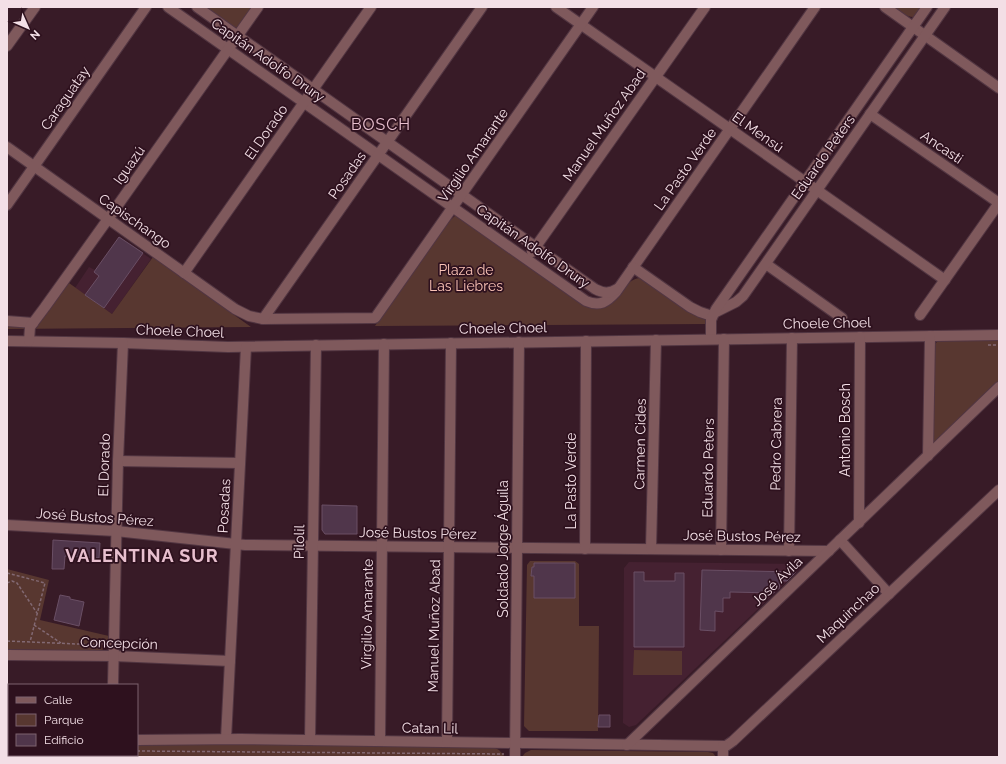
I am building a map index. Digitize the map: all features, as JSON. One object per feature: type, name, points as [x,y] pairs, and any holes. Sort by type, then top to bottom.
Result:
[{"type":"street","points":[[7,46],[35,7]]},
{"type":"street","name":"Caraguatay","points":[[7,205],[146,7]]},
{"type":"street","name":"Capitán Adolfo Drury","points":[[168,7],[591,303],[596,304],[605,302],[613,296],[619,288]]},
{"type":"street","name":"Capitán Adolfo Drury","points":[[197,7],[600,291],[610,292],[619,288]]},
{"type":"street","name":"Iguazú","points":[[29,341],[30,327],[258,7]]},
{"type":"street","name":"El Dorado","points":[[184,273],[371,7]]},
{"type":"street","name":"Posadas","points":[[263,319],[482,7]]},
{"type":"street","name":"El Mensú","points":[[556,7],[945,280]]},
{"type":"street","name":"Virgilio Amarante","points":[[263,319],[375,318],[593,7]]},
{"type":"street","name":"Manuel Muñoz Abad","points":[[527,259],[705,7]]},
{"type":"street","name":"La Pasto Verde","points":[[619,288],[815,7]]},
{"type":"street","points":[[885,7],[999,88]]},
{"type":"street","name":"Eduardo Peters","points":[[713,315],[927,7]]},
{"type":"street","name":"Eduardo Peters","points":[[713,315],[740,299],[945,7]]},
{"type":"street","name":"Ancasti","points":[[870,114],[999,203]]},
{"type":"street","name":"Capischango","points":[[7,147],[235,309],[248,316],[263,319]]},
{"type":"street","points":[[920,315],[999,203]]},
{"type":"street","points":[[766,264],[842,318]]},
{"type":"street","points":[[633,267],[690,307],[700,312],[713,315],[710,324],[711,339]]},
{"type":"street","points":[[7,321],[33,323]]},
{"type":"street","name":"Choele Choel","points":[[7,341],[246,347],[999,335]]},
{"type":"street","points":[[928,456],[930,336]]},
{"type":"street","name":"Antonio Bosch","points":[[859,523],[860,337]]},
{"type":"street","name":"Pedro Cabrera","points":[[789,551],[792,338]]},
{"type":"street","name":"Eduardo Peters","points":[[721,550],[724,339]]},
{"type":"street","name":"Carmen Cides","points":[[651,550],[656,340]]},
{"type":"street","name":"La Pasto Verde","points":[[585,549],[586,341]]},
{"type":"street","name":"Soldado Jorge Águila","points":[[515,757],[519,342]]},
{"type":"street","name":"El Dorado","points":[[113,684],[118,461],[123,343]]},
{"type":"street","name":"Manuel Muñoz Abad","points":[[447,742],[451,343]]},
{"type":"street","name":"Virgilio Amarante","points":[[380,741],[384,344]]},
{"type":"street","name":"Pilolil","points":[[310,740],[316,345]]},
{"type":"street","name":"Posadas","points":[[226,739],[246,347]]},
{"type":"street","name":"José Ávila","points":[[626,745],[999,387]]},
{"type":"street","points":[[118,461],[240,463]]},
{"type":"street","name":"Maquinchao","points":[[723,746],[729,745],[999,490]]},
{"type":"street","name":"José Bustos Pérez","points":[[7,525],[116,531],[236,545],[829,551]]},
{"type":"street","points":[[840,540],[889,594]]},
{"type":"street","name":"Concepción","points":[[7,655],[114,656],[230,662]]},
{"type":"street","name":"Catan Lil","points":[[138,740],[226,739],[723,746]]},
{"type":"street","points":[[723,746],[723,757]]},
{"type":"path","points":[[985,345],[999,345]]},
{"type":"path","points":[[7,573],[45,583],[30,642]]},
{"type":"path","points":[[7,583],[12,580],[17,583],[37,613]]},
{"type":"path","points":[[34,625],[61,644]]},
{"type":"path","points":[[7,641],[101,645],[105,642]]},
{"type":"path","points":[[138,751],[504,754]]},
{"type":"shaded area","points":[[119,237],[151,259],[112,314],[75,288],[89,267],[95,270]]},
{"type":"shaded area","points":[[629,562],[798,564],[800,569],[636,725],[629,727],[623,723],[624,568]]},
{"type":"green space","points":[[203,7],[254,7],[239,27],[234,28]]},
{"type":"green space","points":[[894,7],[923,7],[915,17],[912,17],[904,14]]},
{"type":"green space","name":"Plaza de Las Liebres","points":[[456,215],[581,301],[613,301],[629,283],[637,278],[641,278],[703,318],[705,320],[705,324],[375,326],[448,222]]},
{"type":"green space","points":[[153,257],[251,327],[7,329],[7,323],[23,324],[46,313],[69,283],[112,314]]},
{"type":"green space","points":[[999,340],[999,386],[935,444],[933,443],[934,345],[938,341]]},
{"type":"green space","points":[[530,561],[575,561],[579,564],[579,626],[599,626],[598,731],[529,731],[524,726],[527,565]]},
{"type":"green space","points":[[7,569],[49,580],[40,620],[109,636],[109,643],[106,648],[99,651],[7,649]]},
{"type":"green space","points":[[634,650],[682,651],[682,675],[633,675]]},
{"type":"green space","points":[[138,743],[493,747],[499,750],[505,757],[7,757],[7,749],[8,756],[138,756]]},
{"type":"green space","points":[[531,750],[708,752],[713,753],[716,757],[522,757],[525,753]]},
{"type":"building","points":[[119,237],[143,253],[104,308],[85,295],[99,276],[94,272]]},
{"type":"building","points":[[322,505],[357,506],[357,534],[325,534],[322,530]]},
{"type":"building","points":[[53,540],[100,543],[99,558],[65,556],[64,569],[52,569]]},
{"type":"building","points":[[534,563],[575,563],[575,598],[534,598],[534,576],[531,576]]},
{"type":"building","points":[[702,570],[796,572],[787,581],[780,581],[779,589],[775,588],[774,593],[730,592],[730,598],[723,598],[723,612],[715,611],[715,631],[700,630]]},
{"type":"building","points":[[634,572],[644,572],[644,581],[675,581],[675,573],[684,573],[684,647],[634,647]]},
{"type":"building","points":[[60,595],[84,602],[79,626],[54,620]]},
{"type":"building","points":[[599,715],[610,715],[610,727],[598,727]]},
{"type":"district","name":"BOSCH","points":[[381,124]]},
{"type":"district","name":"VALENTINA SUR","points":[[142,556]]}]
